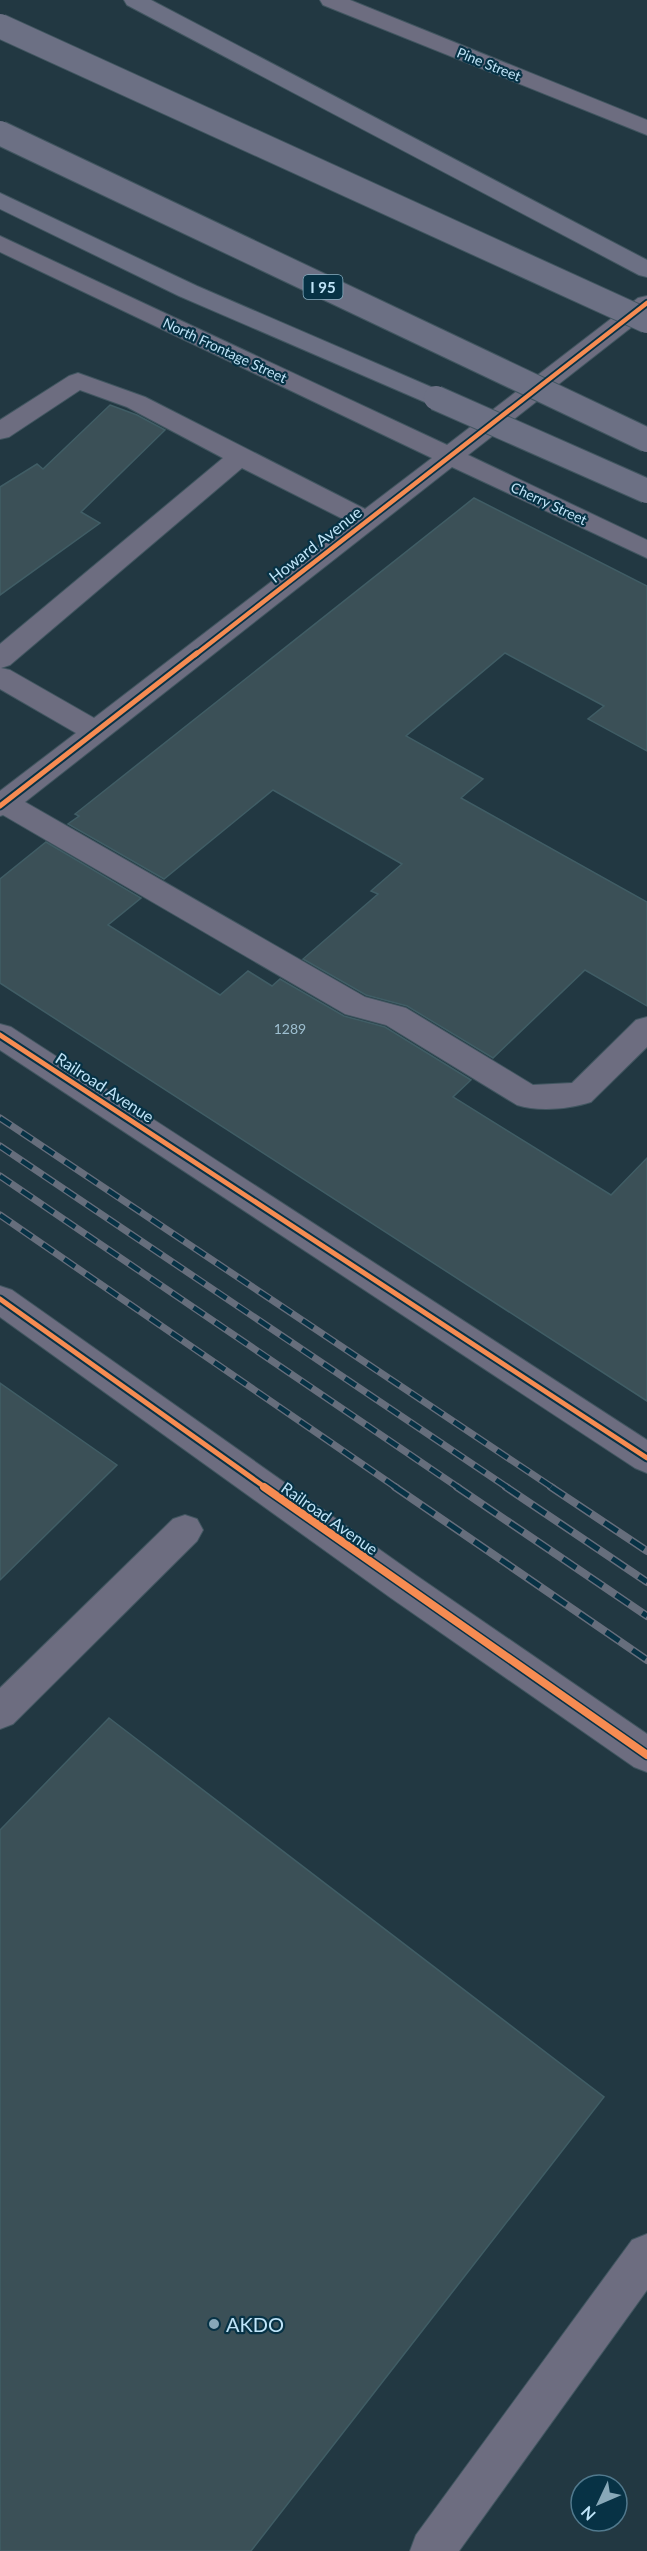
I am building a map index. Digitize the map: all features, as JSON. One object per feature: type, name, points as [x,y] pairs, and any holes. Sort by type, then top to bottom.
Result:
[{"type":"highway","points":[[135,0],[647,270]]},
{"type":"highway","points":[[0,26],[647,321]]},
{"type":"highway","name":"I 95","points":[[0,133],[647,440]]},
{"type":"highway","points":[[0,200],[188,291],[647,491]]},
{"type":"street","name":"Pine Street","points":[[331,0],[647,128]]},
{"type":"street","name":"North Frontage Street","points":[[0,243],[450,456]]},
{"type":"street","name":"Howard Avenue","points":[[2,804],[647,303]]},
{"type":"street","points":[[0,431],[78,381],[136,402],[240,457],[368,520]]},
{"type":"street","name":"Cherry Street","points":[[450,456],[647,550]]},
{"type":"street","points":[[0,659],[240,457]]},
{"type":"street","points":[[0,677],[96,732]]},
{"type":"street","points":[[2,804],[356,1006],[395,1016],[528,1097],[580,1094],[647,1029]]},
{"type":"street","name":"Railroad Avenue","points":[[0,1035],[647,1458]]},
{"type":"street","name":"Railroad Avenue","points":[[0,1299],[404,1587],[647,1755]]},
{"type":"street","points":[[0,1712],[185,1530]]},
{"type":"street","points":[[432,2551],[647,2255]]},
{"type":"building","points":[[110,405],[137,415],[165,430],[81,512],[100,523],[0,595],[0,487],[37,464],[43,469]]},
{"type":"building","points":[[474,498],[647,586],[647,751],[588,719],[604,706],[505,653],[406,736],[483,779],[461,798],[647,902],[647,1006],[585,970],[493,1058],[407,1006],[366,995],[303,959],[378,894],[371,891],[402,864],[273,790],[164,879],[68,824],[79,816],[75,814]]},
{"type":"building","points":[[46,842],[141,898],[108,925],[220,995],[248,971],[272,986],[280,979],[344,1016],[385,1027],[471,1080],[453,1097],[611,1195],[647,1158],[647,1401],[0,983],[0,879]]},
{"type":"building","points":[[0,1383],[117,1465],[0,1580]]},
{"type":"building","name":"AKDO","points":[[109,1718],[604,2097],[251,2551],[0,2551],[0,1830]]},
{"type":"railway","points":[[0,1118],[553,1488]]},
{"type":"railway","points":[[0,1146],[508,1488]]},
{"type":"railway","points":[[0,1176],[459,1488]]},
{"type":"railway","points":[[0,1215],[397,1488]]},
{"type":"railway","points":[[395,1487],[647,1660]]},
{"type":"railway","points":[[457,1487],[647,1616]]},
{"type":"railway","points":[[506,1487],[647,1582]]},
{"type":"railway","points":[[551,1487],[647,1551]]},
{"type":"cycle path","points":[[0,806],[647,303]]},
{"type":"cycle path","points":[[0,1035],[647,1458]]},
{"type":"cycle path","points":[[0,1299],[404,1587],[647,1755]]},
{"type":"place","name":"AKDO","points":[[214,2324]]}]
